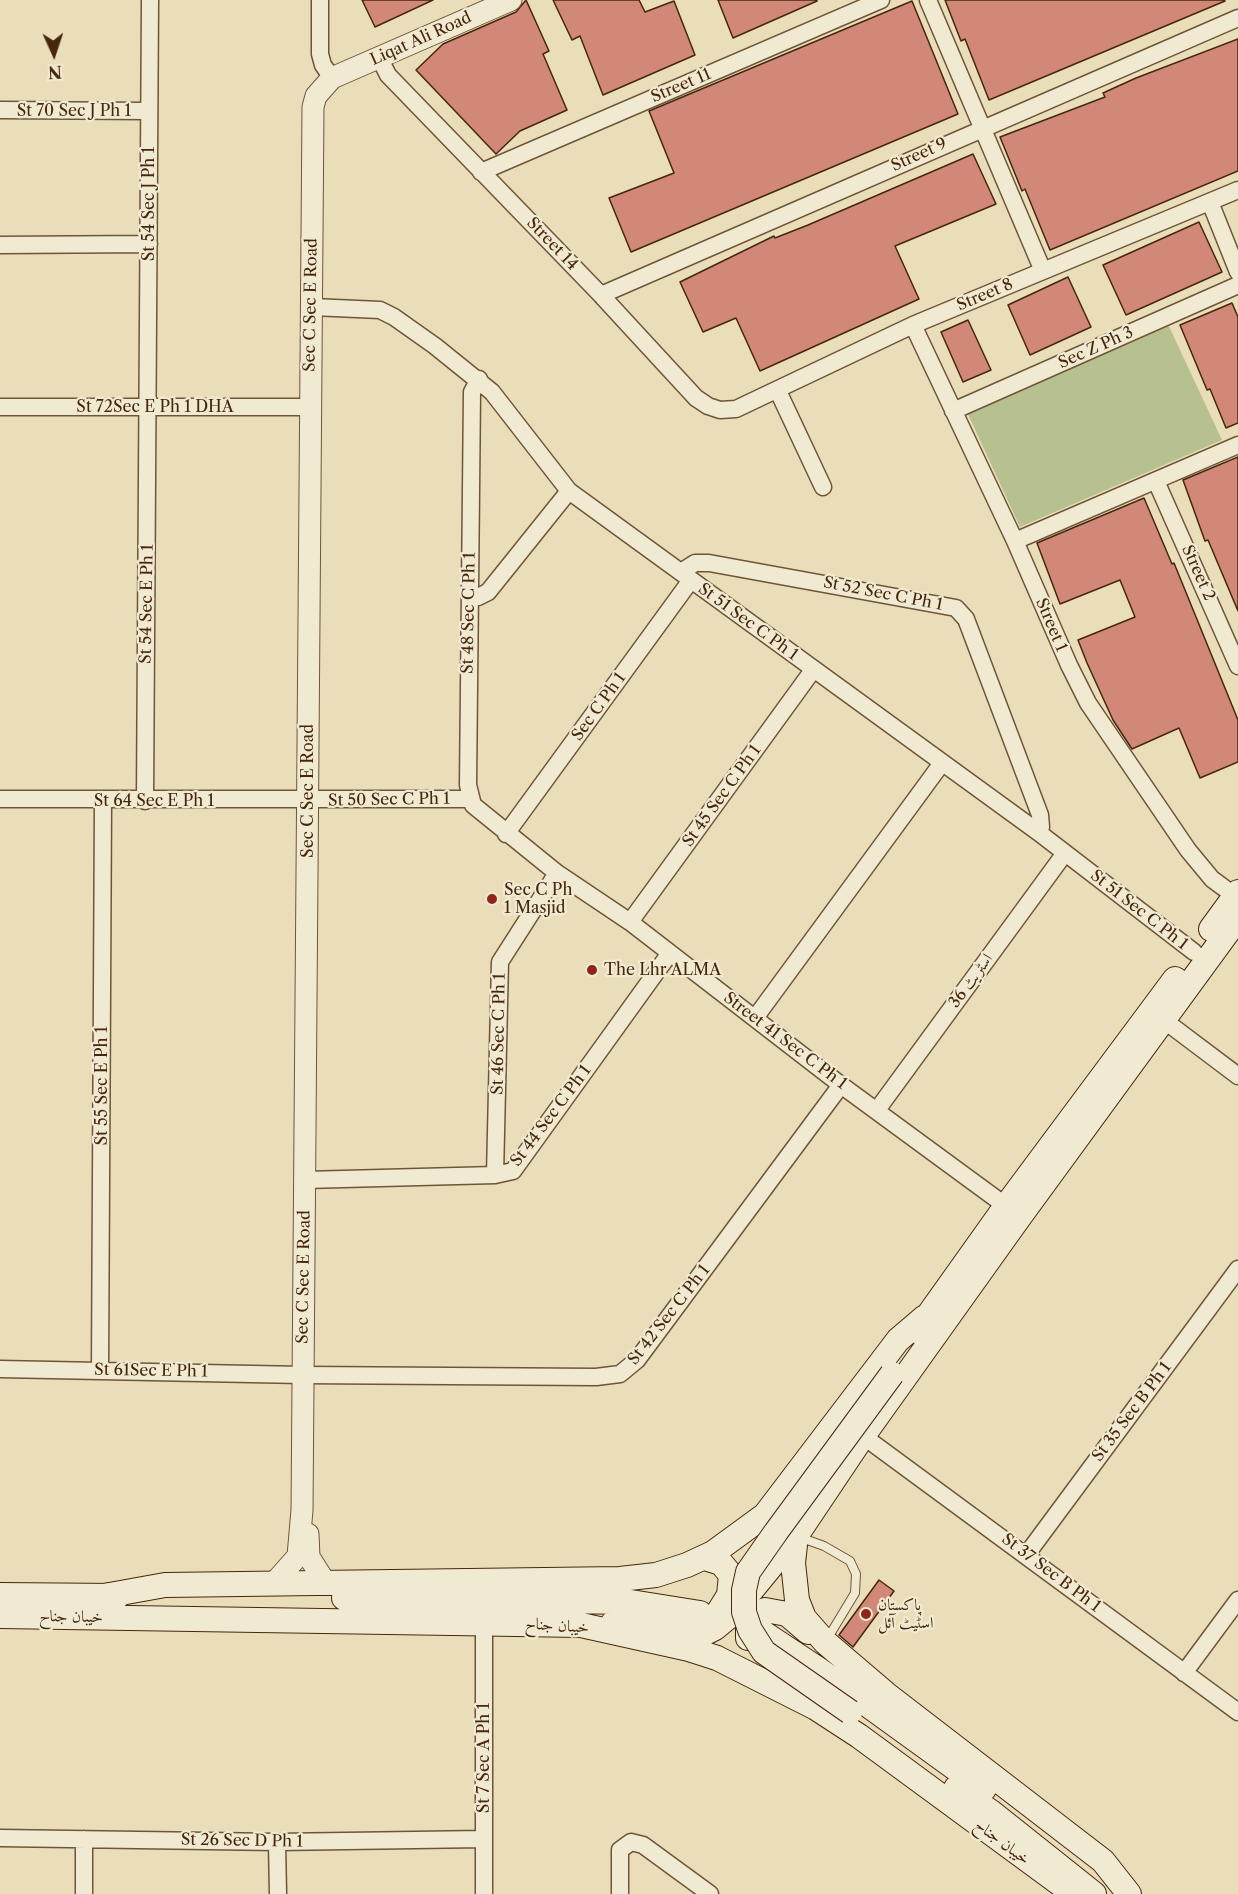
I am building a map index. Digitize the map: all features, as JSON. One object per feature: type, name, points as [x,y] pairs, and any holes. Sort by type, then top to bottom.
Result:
[{"type":"main road","points":[[1094,1894],[991,1812],[764,1652],[750,1630],[744,1612],[744,1590],[748,1572],[892,1374],[926,1317],[1194,952],[1237,902]]},
{"type":"main road","points":[[708,1621],[732,1614],[795,1536],[863,1436],[1164,1021],[1237,902]]},
{"type":"main road","points":[[104,1596],[165,1585],[275,1582],[570,1582],[656,1575],[705,1558],[765,1515],[898,1340],[926,1317]]},
{"type":"main road","points":[[795,1536],[793,1563],[797,1600],[804,1618],[825,1642],[886,1695],[1103,1861],[1129,1894]]},
{"type":"main road","points":[[581,1625],[648,1622],[703,1634],[708,1621],[714,1618],[732,1588],[731,1575],[721,1563],[705,1558]]},
{"type":"main road","name":"خیبان جناح","points":[[0,1595],[582,1600],[631,1602],[708,1621]]},
{"type":"main road","points":[[816,1708],[797,1687],[760,1658],[748,1640],[747,1624],[759,1612],[772,1610],[788,1614],[812,1635],[825,1642]]},
{"type":"main road","name":"خیبان جناح","points":[[0,1616],[581,1625],[659,1642],[717,1658],[816,1708],[859,1736],[1074,1894]]},
{"type":"main road","name":"خیبان جناح","points":[[756,1628],[818,1669],[966,1776],[1123,1894]]},
{"type":"street","name":"St 54 Sec J Ph 1","points":[[149,408],[150,0]]},
{"type":"street","points":[[320,0],[320,54],[323,65],[332,78]]},
{"type":"street","name":"Liqat Ali Road","points":[[332,78],[511,0]]},
{"type":"street","name":"Street 11","points":[[481,172],[881,0]]},
{"type":"street","points":[[928,0],[1043,271]]},
{"type":"street","name":"Street 9","points":[[601,295],[1238,18]]},
{"type":"street","name":"Street 14","points":[[380,57],[388,75],[601,295],[696,398],[720,410],[736,409]]},
{"type":"street","name":"Sec C Sec E Road","points":[[275,1582],[298,1556],[302,1510],[313,107],[316,96],[332,78]]},
{"type":"street","name":"St 70 Sec J Ph 1","points":[[0,110],[149,111]]},
{"type":"street","name":"Street 8","points":[[736,409],[777,392],[914,325],[1238,190]]},
{"type":"street","points":[[1210,202],[1238,272]]},
{"type":"street","points":[[0,245],[149,244]]},
{"type":"street","name":"Sec Z Ph 3","points":[[953,411],[1238,285]]},
{"type":"street","name":"St 51 Sec C Ph 1","points":[[312,307],[380,310],[394,317],[478,379],[492,392],[568,491],[1038,832],[1194,952]]},
{"type":"street","name":"Street 1","points":[[914,325],[1088,703],[1188,850],[1212,879],[1237,902]]},
{"type":"street","name":"St 48 Sec C Ph 1","points":[[470,799],[472,392],[478,379]]},
{"type":"street","points":[[777,392],[823,487]]},
{"type":"street","name":"St 72Sec E Ph 1 DHA","points":[[0,407],[310,406]]},
{"type":"street","name":"St 54 Sec E Ph 1","points":[[145,801],[149,408]]},
{"type":"street","points":[[1015,541],[1238,445]]},
{"type":"street","name":"Street 2","points":[[1156,481],[1238,666]]},
{"type":"street","points":[[470,597],[478,597],[488,592],[568,491]]},
{"type":"street","name":"St 52 Sec C Ph 1","points":[[686,576],[695,563],[709,563],[956,608],[966,619],[1040,815],[1041,827],[1038,832]]},
{"type":"street","name":"Sec C Ph 1","points":[[506,834],[686,576]]},
{"type":"street","name":"St 45 Sec C Ph 1","points":[[630,922],[813,670]]},
{"type":"street","points":[[755,1018],[942,764]]},
{"type":"street","name":"St 64 Sec E Ph 1","points":[[0,799],[308,801]]},
{"type":"street","points":[[470,799],[477,810],[506,834]]},
{"type":"street","name":"St 50 Sec C Ph 1","points":[[308,801],[470,799]]},
{"type":"street","name":"St 55 Sec E Ph 1","points":[[100,1370],[103,801]]},
{"type":"street","name":"Street 41 Sec C Ph 1","points":[[506,834],[557,873],[630,922],[842,1085],[1006,1206]]},
{"type":"street","name":"اسٹریٹ 36","points":[[877,1110],[1065,853]]},
{"type":"street","name":"St 46 Sec C Ph 1","points":[[495,1175],[500,962],[557,873]]},
{"type":"street","name":"St 44 Sec C Ph 1","points":[[305,1180],[495,1175],[513,1171],[670,954]]},
{"type":"street","points":[[1164,1021],[1238,1076]]},
{"type":"street","name":"St 42 Sec C Ph 1","points":[[302,1375],[596,1377],[620,1374],[638,1360],[842,1085]]},
{"type":"street","name":"St 35 Sec B Ph 1","points":[[1027,1554],[1238,1269]]},
{"type":"street","name":"St 61Sec E Ph 1","points":[[0,1369],[302,1375]]},
{"type":"street","name":"St 37 Sec B Ph 1","points":[[863,1436],[1027,1554],[1238,1712]]},
{"type":"street","name":"Sec C Sec E Road","points":[[302,1510],[308,1529],[309,1557],[325,1582]]},
{"type":"street","points":[[1184,1673],[1238,1600]]},
{"type":"street","name":"St 7 Sec A Ph 1","points":[[484,1623],[484,1894]]},
{"type":"street","name":"St 26 Sec D Ph 1","points":[[0,1838],[277,1842],[483,1839]]},
{"type":"street","points":[[84,1839],[84,1894]]},
{"type":"street","points":[[277,1842],[278,1894]]},
{"type":"street","points":[[620,1894],[620,1850],[631,1842],[643,1845],[710,1894]]},
{"type":"lane","points":[[795,1536],[817,1543],[850,1561],[856,1574],[855,1593],[825,1642]]},
{"type":"green space","points":[[1167,322],[1222,440],[1020,527],[966,410]]},
{"type":"building","points":[[362,0],[433,0],[375,27]]},
{"type":"building","points":[[526,0],[549,51],[543,54],[567,110],[520,131],[496,154],[416,70],[443,44],[516,12]]},
{"type":"building","points":[[553,0],[639,0],[645,12],[674,1],[695,55],[603,95],[580,36],[572,40]]},
{"type":"building","points":[[718,0],[817,0],[817,1],[733,38]]},
{"type":"building","points":[[945,0],[1225,1],[989,100],[965,39],[961,41]]},
{"type":"building","points":[[912,1],[958,114],[631,252],[609,198],[674,173],[649,111]]},
{"type":"building","points":[[1238,39],[1238,171],[1050,250],[1025,189],[1022,191],[1000,137],[1105,97],[1103,93],[1136,78]]},
{"type":"building","points":[[973,154],[996,204],[895,246],[919,299],[760,371],[736,318],[703,332],[680,282],[774,236],[775,238],[808,225]]},
{"type":"building","points":[[1199,222],[1222,272],[1126,315],[1103,265]]},
{"type":"building","points":[[1068,277],[1091,327],[1030,355],[1008,305]]},
{"type":"building","points":[[1232,303],[1238,317],[1238,423],[1226,428],[1210,389],[1207,390],[1180,325]]},
{"type":"building","points":[[968,320],[991,370],[963,382],[941,332]]},
{"type":"building","points":[[1238,457],[1238,611],[1208,540],[1205,541],[1183,480]]},
{"type":"building","points":[[1144,498],[1172,564],[1174,563],[1238,720],[1238,762],[1200,778],[1179,728],[1132,749],[1113,720],[1087,663],[1078,640],[1135,617],[1120,580],[1060,604],[1037,543]]},
{"type":"building","name":"پاکستان اسٹیٹ آئل","points":[[879,1580],[894,1591],[853,1647],[839,1635]]},
{"type":"place","name":"Sec C Ph 1 Masjid","points":[[492,899]]},
{"type":"place","name":"The Lhr ALMA","points":[[592,970]]},
{"type":"place","name":"پاکستان اسٹیٹ آئل","points":[[866,1614]]}]
